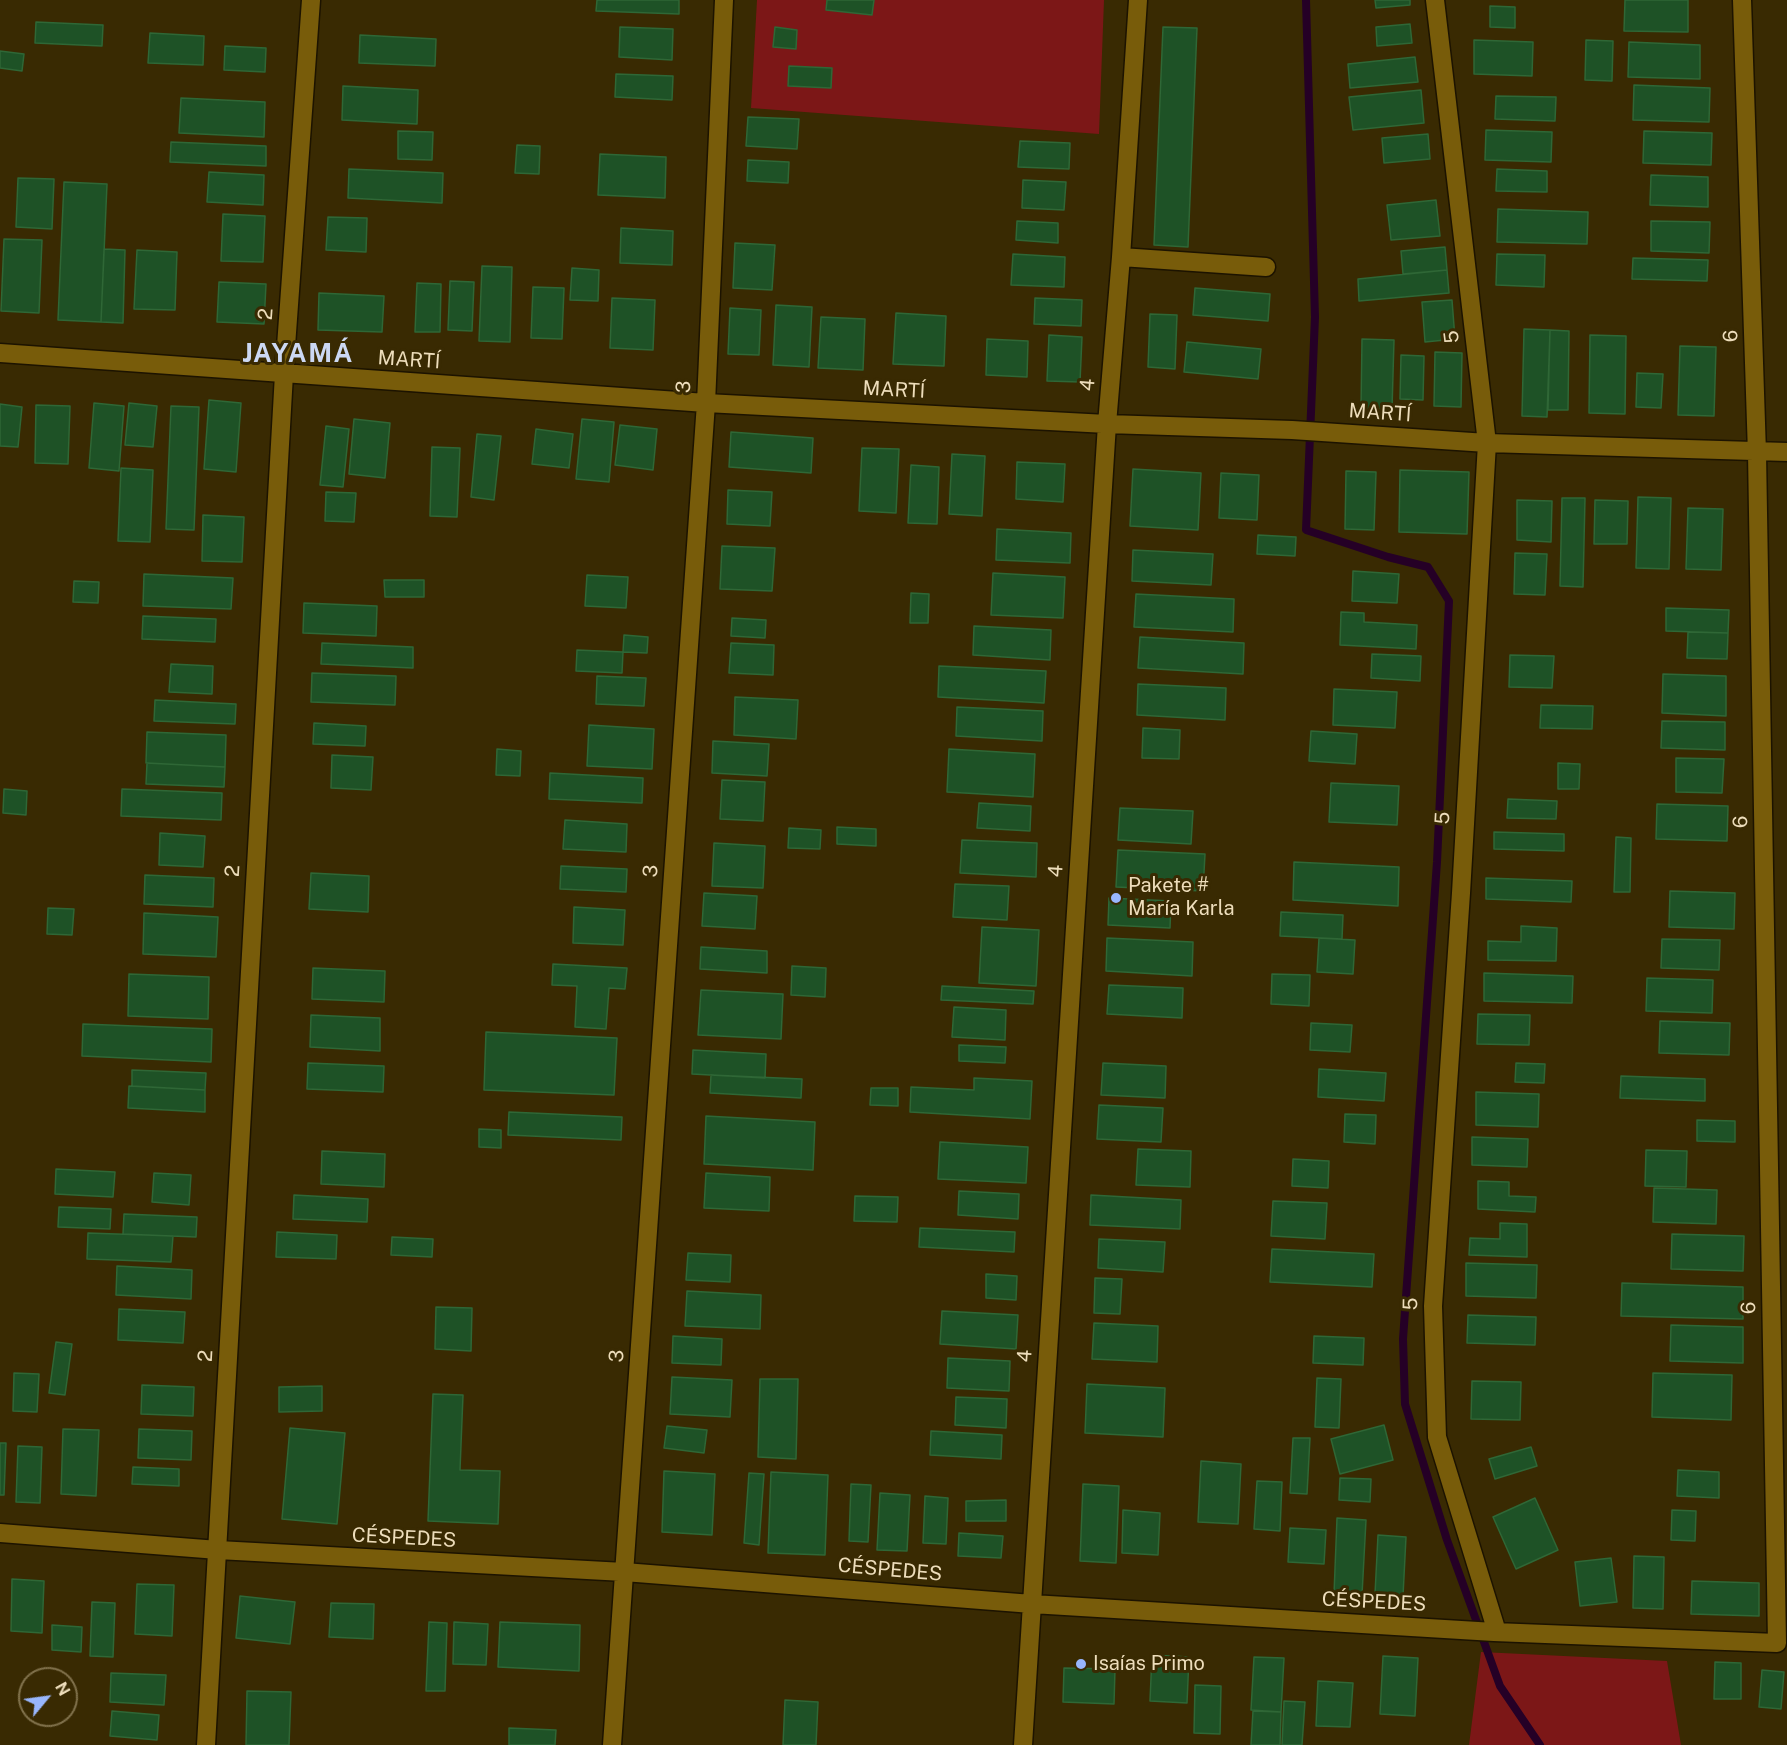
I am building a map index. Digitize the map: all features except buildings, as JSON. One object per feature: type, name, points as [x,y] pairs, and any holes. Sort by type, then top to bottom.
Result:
[{"type":"street","name":"2","points":[[206,1745],[284,374],[311,0]]},
{"type":"street","name":"3","points":[[612,1745],[706,403],[724,0]]},
{"type":"street","name":"4","points":[[1023,1745],[1107,424],[1138,0]]},
{"type":"street","name":"5","points":[[1435,0],[1487,443],[1462,882],[1433,1306],[1437,1437],[1496,1632]]},
{"type":"street","name":"6","points":[[1742,0],[1757,453],[1777,1643]]},
{"type":"street","points":[[1121,257],[1266,267]]},
{"type":"street","name":"MARTÍ","points":[[0,353],[706,403],[1107,424],[1292,430],[1487,443],[1757,453],[1787,452]]},
{"type":"street","name":"CÉSPEDES","points":[[0,1533],[218,1550],[624,1572],[1032,1604],[1496,1632],[1777,1643]]},
{"type":"shaded area","points":[[757,0],[1104,0],[1099,134],[751,108]]},
{"type":"shaded area","points":[[1481,1652],[1667,1661],[1681,1745],[1469,1745]]},
{"type":"waterway","points":[[1306,0],[1315,317],[1306,530],[1388,557],[1428,567],[1449,601],[1437,862],[1403,1339],[1405,1404],[1447,1540],[1500,1686],[1540,1745]]},
{"type":"place","name":"Pakete # María Karla","points":[[1116,898]]},
{"type":"place","name":"Isaías Primo","points":[[1081,1664]]},
{"type":"district","name":"JAYAMÁ","points":[[298,354]]}]
